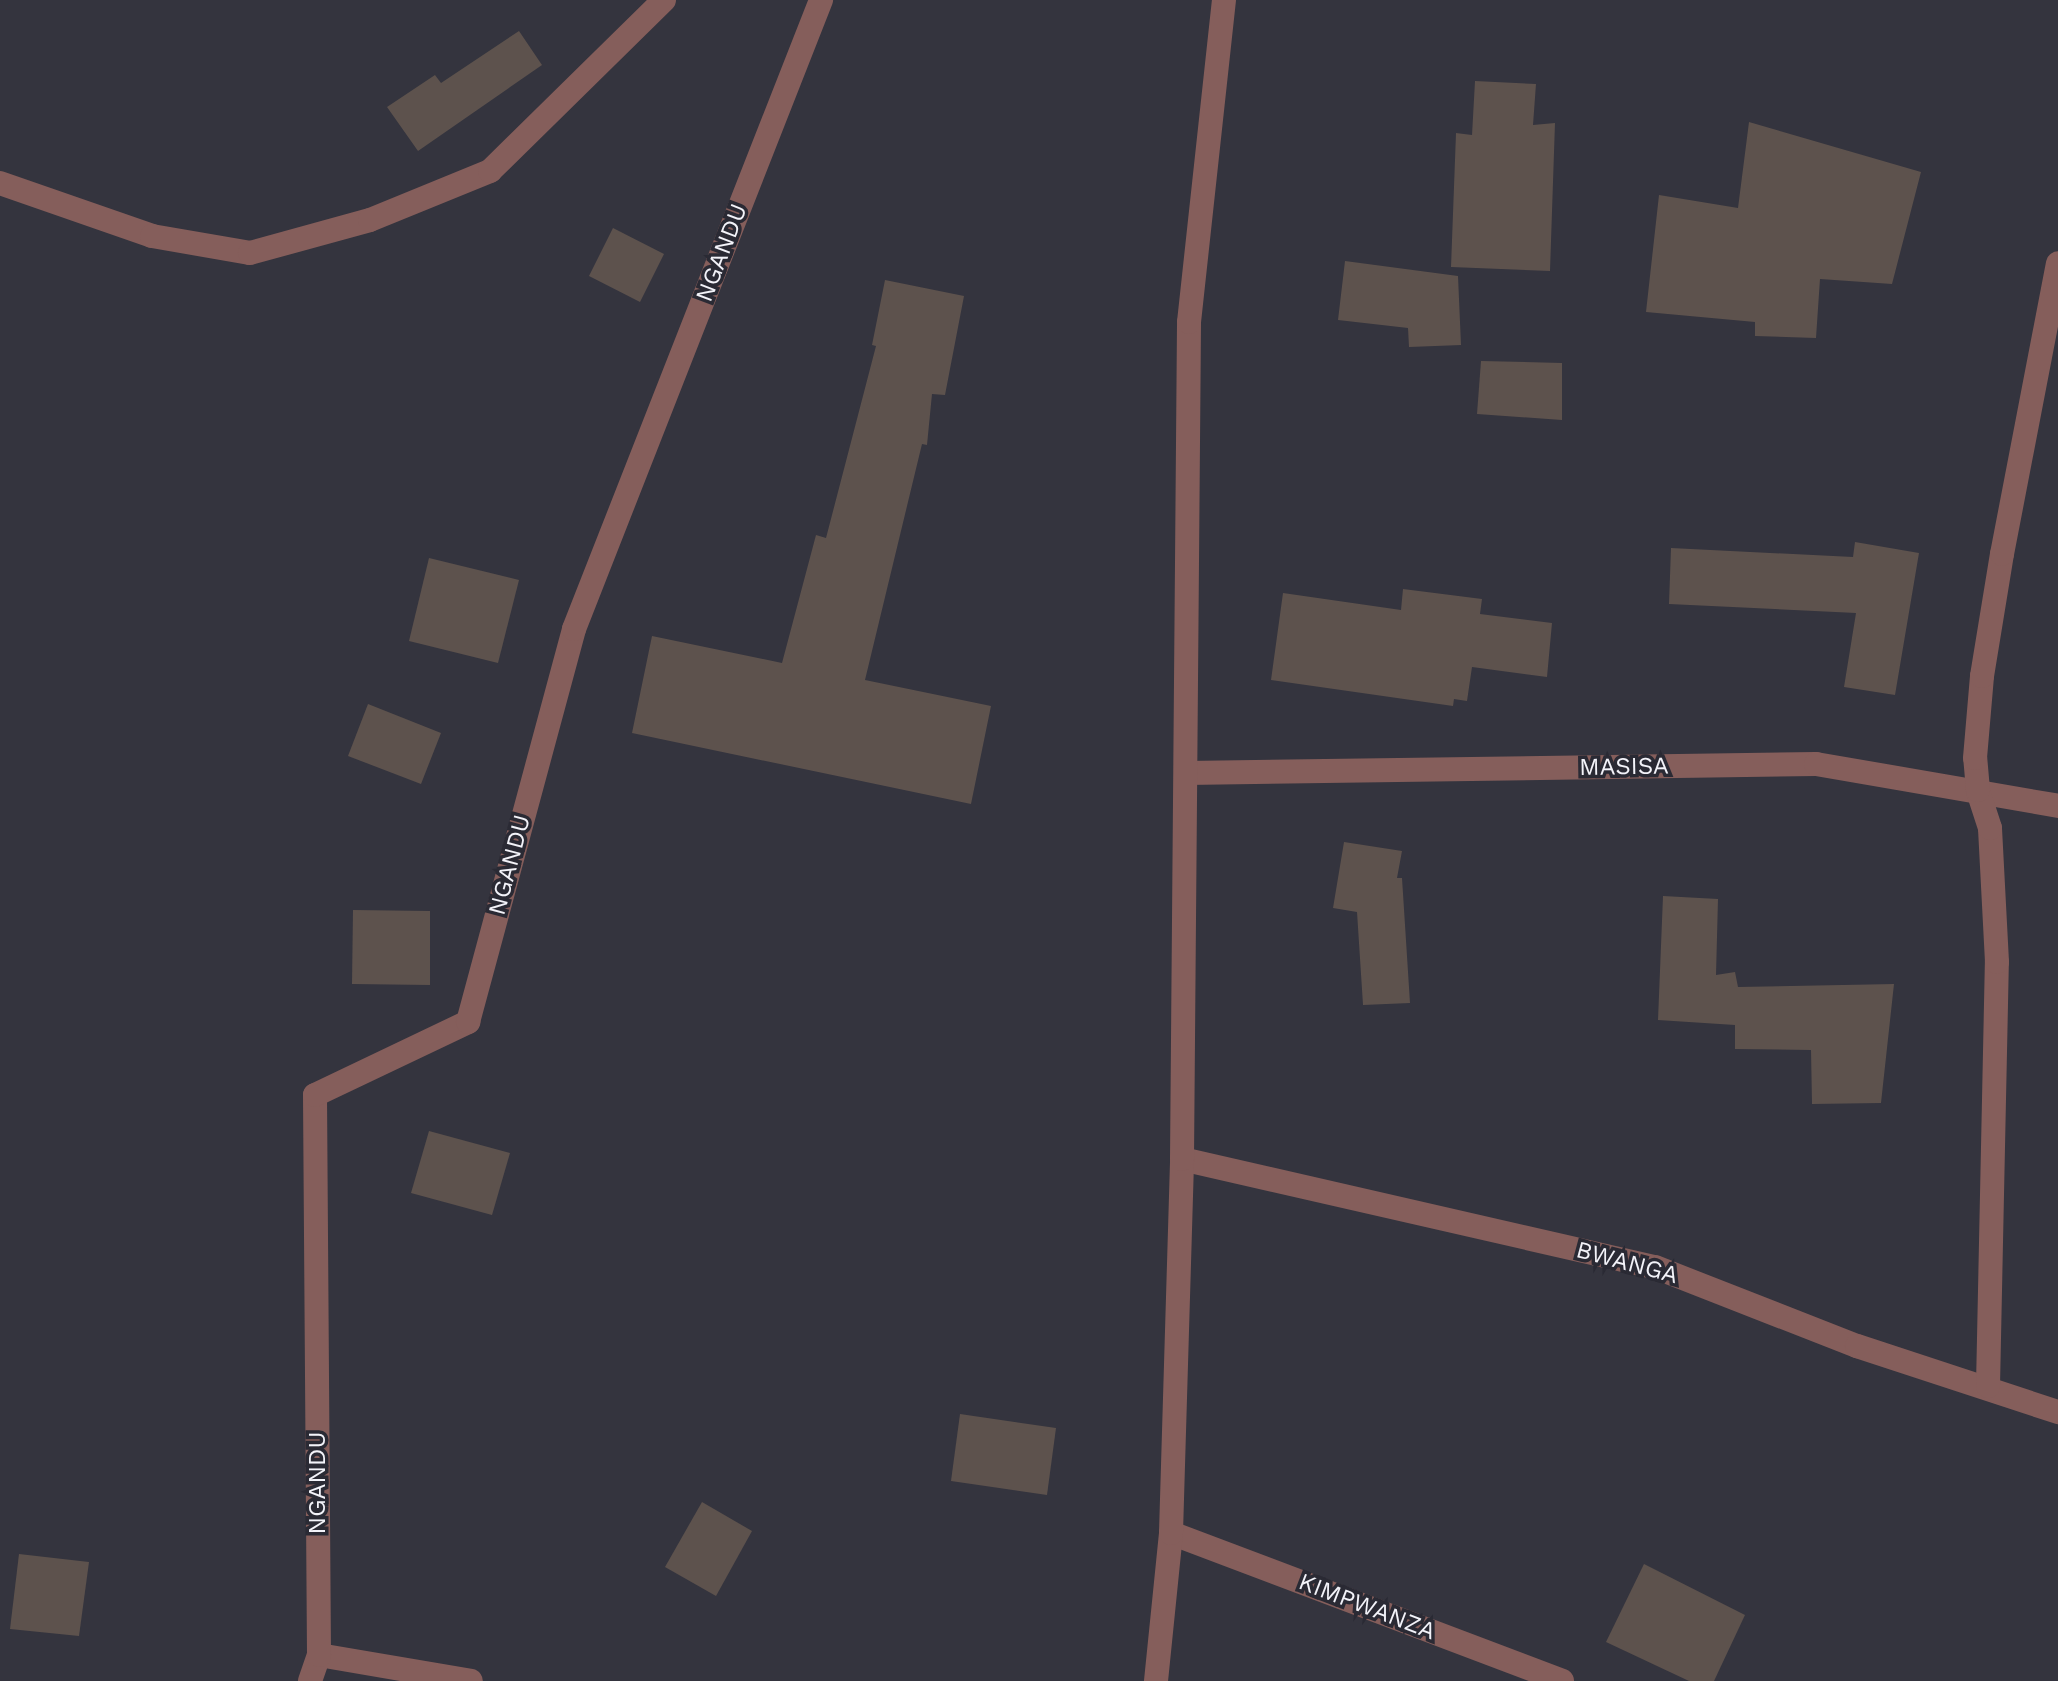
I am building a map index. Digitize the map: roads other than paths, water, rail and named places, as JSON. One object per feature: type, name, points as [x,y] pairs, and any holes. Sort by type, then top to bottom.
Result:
[{"type":"street","points":[[0,183],[152,236],[250,253],[265,249],[370,220],[490,171],[664,0]]},
{"type":"street","name":"NGANDU","points":[[310,1681],[319,1655],[315,1095],[468,1022],[574,629],[821,0]]},
{"type":"street","points":[[1156,1681],[1171,1533],[1182,1159],[1189,322],[1224,0]]},
{"type":"street","points":[[1988,1386],[1997,962],[1990,828],[1978,790],[1982,676],[2058,263]]},
{"type":"street","name":"MASISA","points":[[1186,773],[1816,764],[2058,806]]},
{"type":"street","name":"BWANGA","points":[[1182,1159],[1655,1267],[1857,1346],[1988,1386],[2058,1412]]},
{"type":"street","name":"KIMPWANZA","points":[[1171,1533],[1562,1681]]},
{"type":"street","points":[[319,1655],[471,1681]]}]
